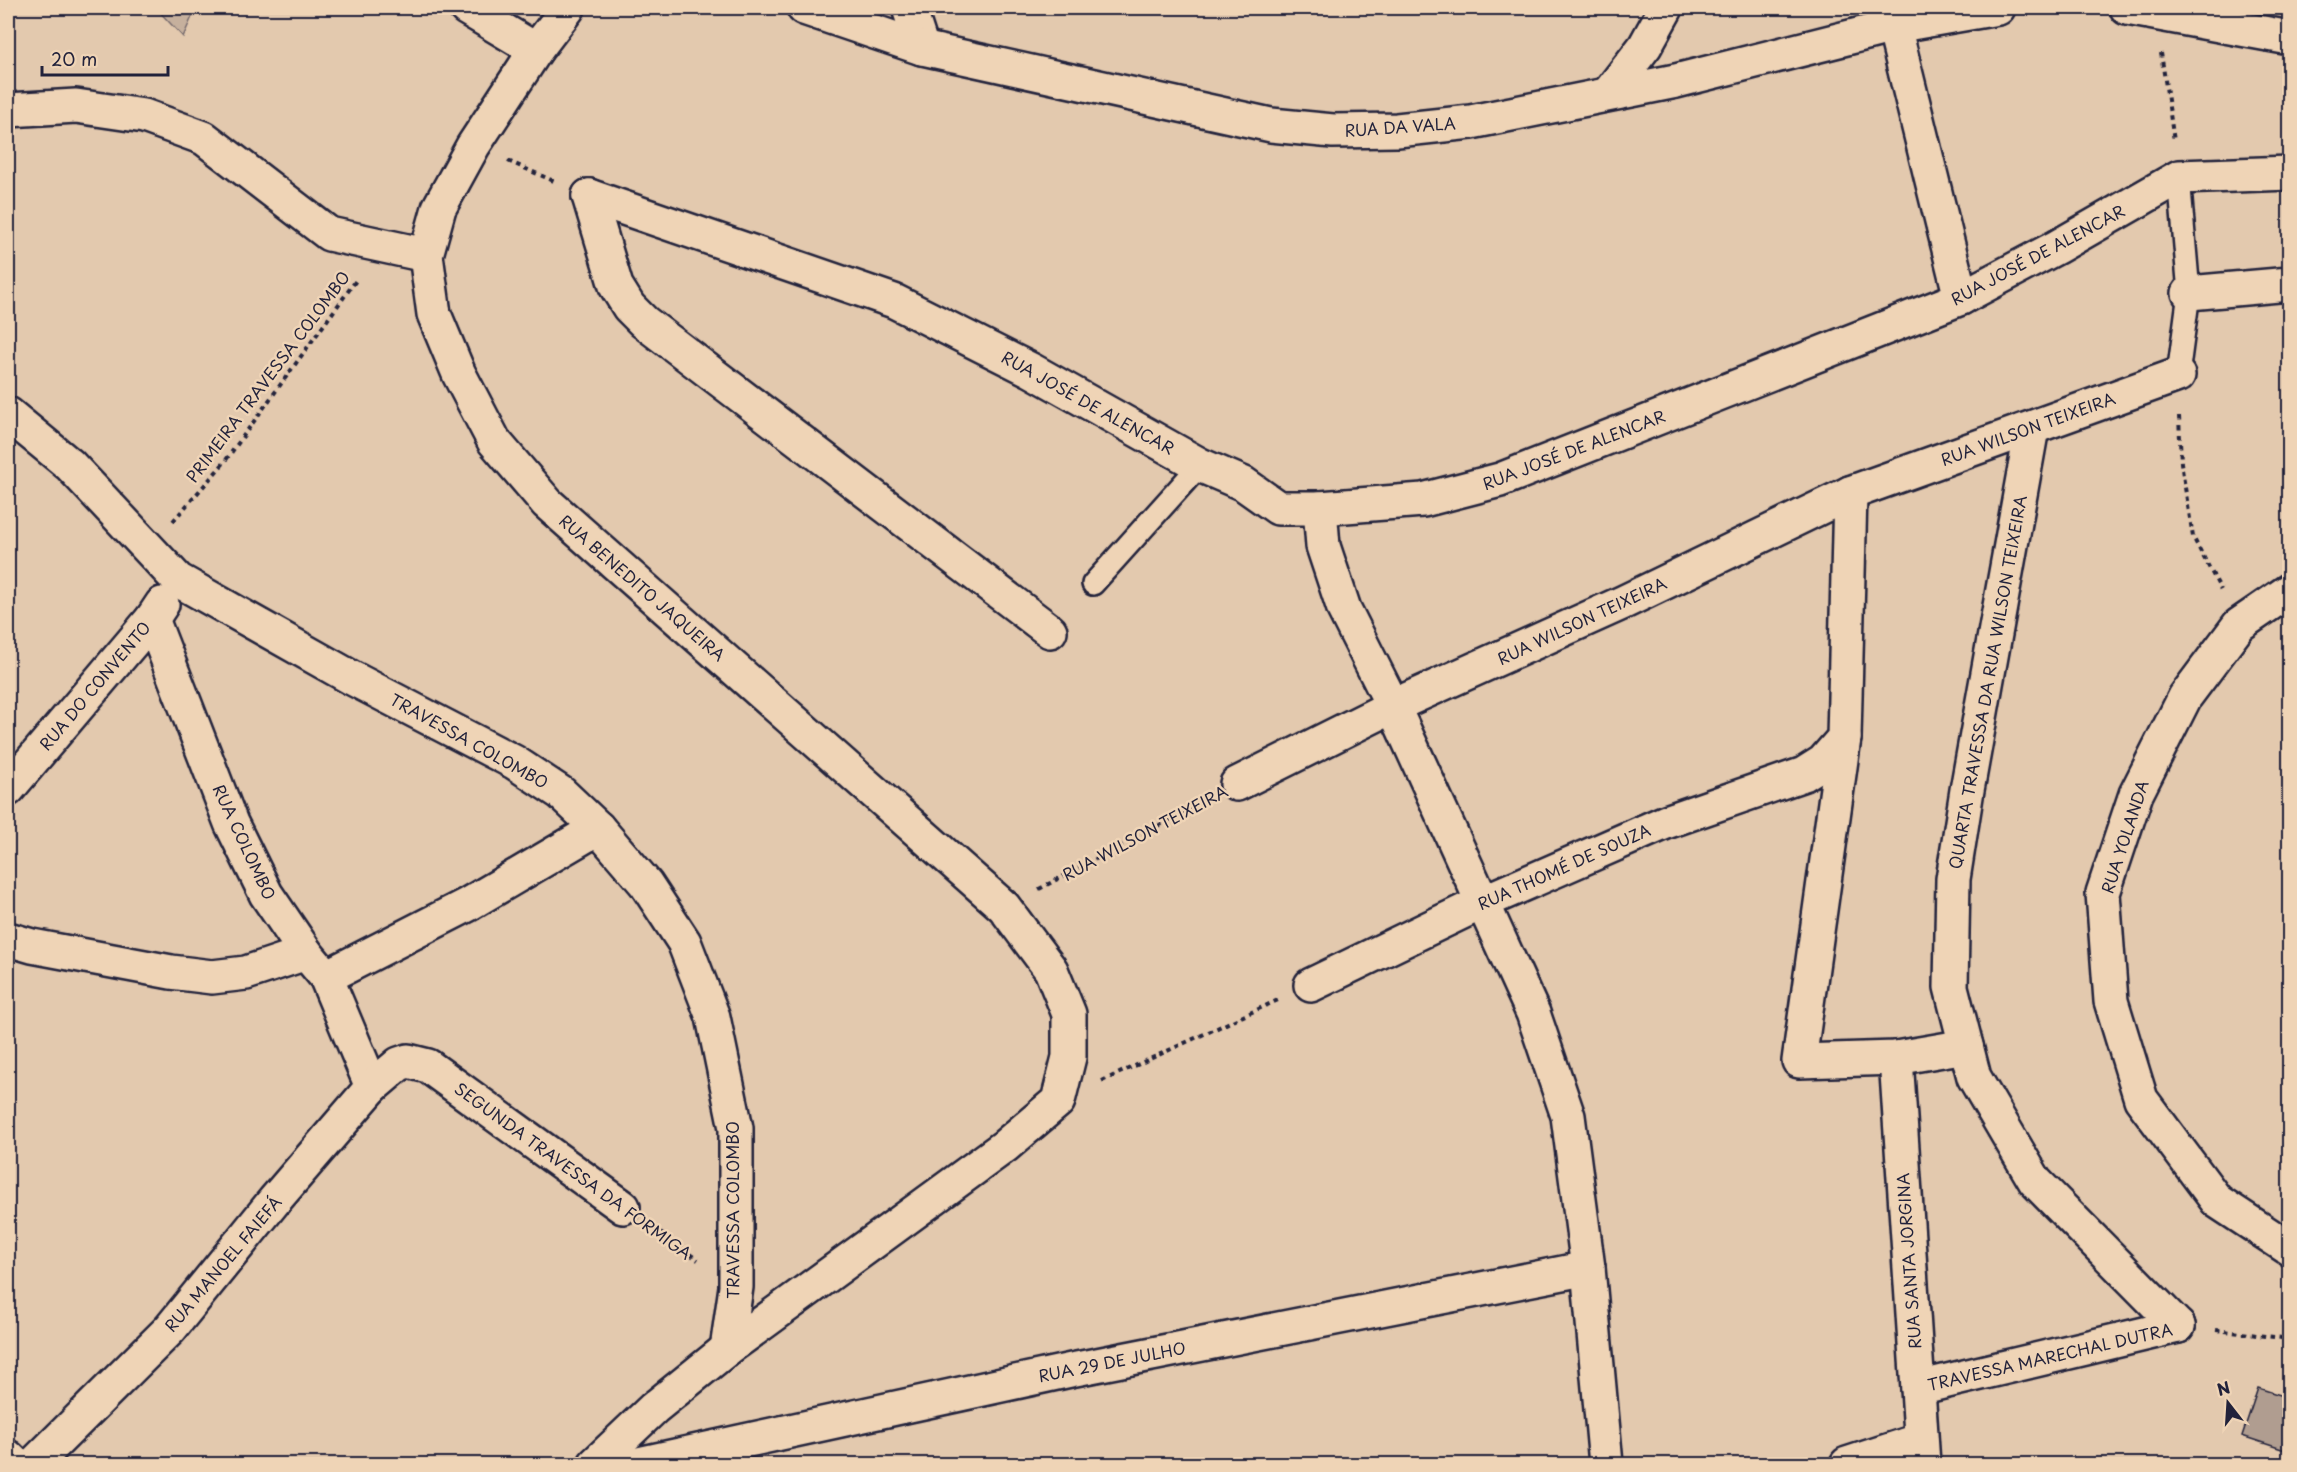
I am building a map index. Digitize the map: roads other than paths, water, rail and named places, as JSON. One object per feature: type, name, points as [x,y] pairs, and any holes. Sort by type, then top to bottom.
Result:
[{"type":"street","points":[[466,8],[536,50]]},
{"type":"street","name":"RUA BENEDITO JAQUEIRA","points":[[568,8],[536,50],[473,146],[439,208],[426,255],[435,314],[459,374],[494,441],[547,503],[1004,907],[1051,970],[1069,1014],[1069,1057],[1058,1101],[1005,1146],[727,1349]]},
{"type":"street","name":"RUA DA VALA","points":[[804,8],[922,48],[1272,125],[1333,131],[1397,130],[1471,122],[1676,81],[1894,26],[1998,8]]},
{"type":"street","points":[[909,8],[922,48]]},
{"type":"street","points":[[1608,94],[1645,46],[1666,8]]},
{"type":"street","points":[[2141,10],[2289,38]]},
{"type":"street","points":[[1894,26],[1961,298]]},
{"type":"street","points":[[8,110],[76,106],[144,116],[204,138],[329,234],[426,255]]},
{"type":"street","name":"RUA JOSÉ DE ALENCAR","points":[[1050,631],[644,322],[629,307],[616,285],[590,196],[894,301],[1031,370],[1200,465],[1244,484],[1278,508],[1320,508],[1423,500],[1500,480],[1961,298],[2180,177],[2289,172]]},
{"type":"street","points":[[2188,293],[2289,284]]},
{"type":"street","name":"RUA WILSON TEIXEIRA","points":[[1237,784],[1393,706],[1622,603],[1850,493],[2178,375]]},
{"type":"street","name":"TRAVESSA COLOMBO","points":[[8,414],[70,465],[178,579],[352,678],[514,762],[561,793],[598,828],[646,884],[684,942],[713,1017],[736,1128],[736,1287],[727,1349]]},
{"type":"street","name":"QUARTA TRAVESSA DA RUA WILSON TEIXEIRA","points":[[2032,428],[1968,778],[1953,879],[1951,987],[1974,1077],[2035,1181],[2178,1326]]},
{"type":"street","points":[[1850,493],[1844,738],[1799,1061],[1896,1058],[1966,1046]]},
{"type":"street","points":[[1278,508],[1323,546]]},
{"type":"street","points":[[1320,508],[1323,546],[1344,609],[1393,706],[1533,1013],[1568,1116],[1588,1268],[1606,1464]]},
{"type":"street","name":"RUA DO CONVENTO","points":[[8,789],[152,619],[178,579]]},
{"type":"street","name":"RUA YOLANDA","points":[[2289,590],[2239,626],[2185,697],[2136,794],[2103,893],[2110,1001],[2141,1100],[2217,1201],[2289,1249]]},
{"type":"street","name":"RUA COLOMBO","points":[[152,619],[231,823],[266,894],[316,965],[372,1087]]},
{"type":"street","name":"RUA THOMÉ DE SOUZA","points":[[1311,985],[1483,902],[1666,822],[1804,774],[1823,762],[1844,738]]},
{"type":"street","points":[[8,939],[32,946],[171,972],[213,977],[316,965],[467,904],[598,828]]},
{"type":"street","name":"RUA SANTA JORGINA","points":[[1896,1058],[1922,1452]]},
{"type":"street","name":"RUA MANOEL FAIEFÁ","points":[[34,1464],[170,1329],[274,1201],[372,1087],[399,1064],[408,1061]]},
{"type":"street","name":"SEGUNDA TRAVESSA DA FORMIGA","points":[[408,1061],[428,1066],[623,1206]]},
{"type":"street","name":"RUA 29 DE JULHO","points":[[638,1464],[1071,1370],[1588,1268]]},
{"type":"street","name":"TRAVESSA MARECHAL DUTRA","points":[[1918,1388],[2178,1326]]},
{"type":"street","points":[[595,1464],[654,1408],[727,1349]]},
{"type":"street","points":[[1847,1464],[1922,1452]]},
{"type":"street","points":[[8,1457],[15,1464]]},
{"type":"lane","points":[[2178,375],[2188,293],[2180,177]]},
{"type":"lane","points":[[1093,584],[1200,465]]}]
